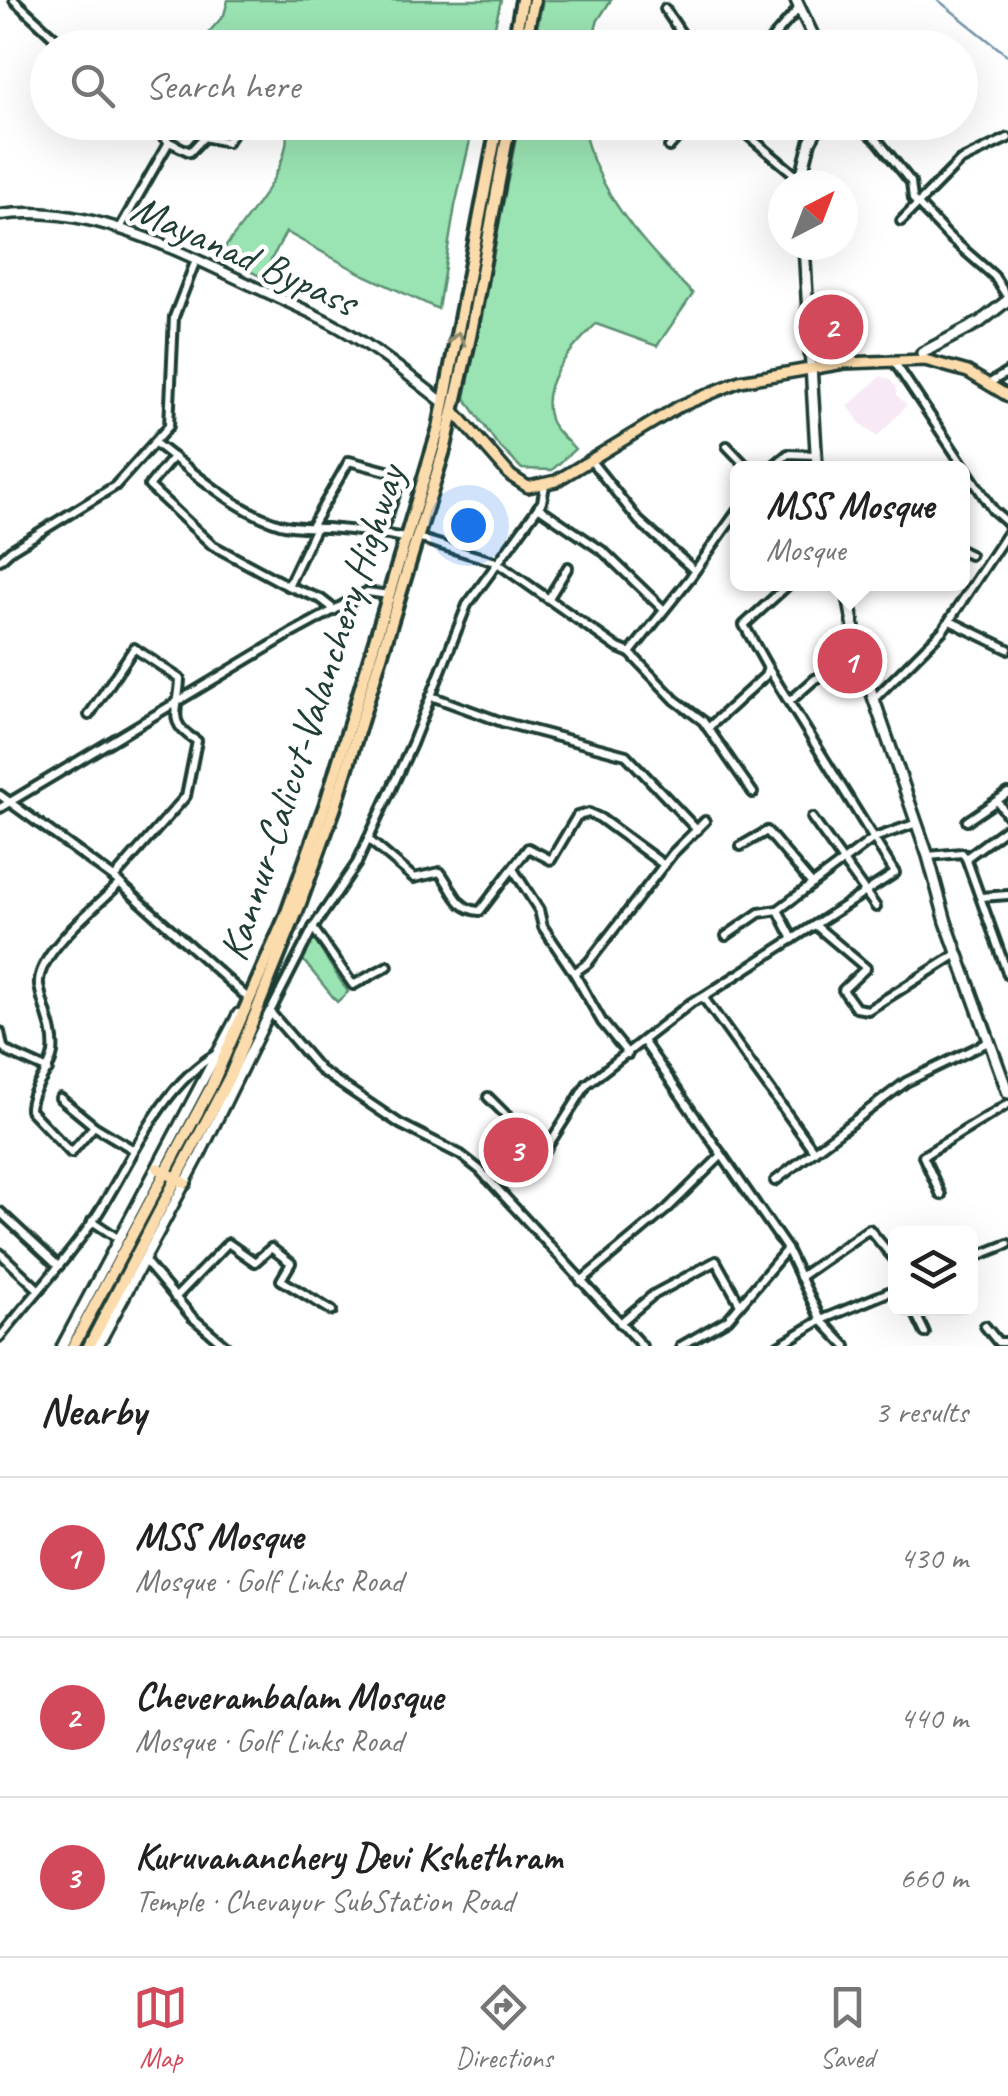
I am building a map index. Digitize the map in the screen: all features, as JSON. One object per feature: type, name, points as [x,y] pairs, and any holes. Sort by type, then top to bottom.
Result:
[{"type":"highway","points":[[516,30],[522,0]]},
{"type":"highway","points":[[528,30],[534,0]]},
{"type":"highway","name":"Kannur-Calicut-Valanchery Highway","points":[[449,407],[495,140]]},
{"type":"highway","name":"Kannur-Calicut-Valanchery Highway","points":[[89,1346],[181,1180],[231,1074],[300,906],[335,807],[449,407],[506,140]]},
{"type":"highway","name":"Kannur-Calicut-Valanchery Highway","points":[[74,1346],[162,1170],[210,1089],[251,1000],[326,803],[390,595],[412,538]]},
{"type":"highway","points":[[162,1170],[181,1180]]},
{"type":"main road","points":[[798,4],[810,30]]},
{"type":"main road","points":[[802,170],[811,140]]},
{"type":"main road","points":[[805,260],[815,461]]},
{"type":"main road","points":[[449,407],[510,476],[528,487],[545,486],[678,406],[740,380],[844,363],[900,362],[920,356],[980,322],[1008,299]]},
{"type":"main road","points":[[920,356],[968,372],[1008,396]]},
{"type":"main road","points":[[847,591],[859,656],[1008,1094]]},
{"type":"street","points":[[14,0],[46,30]]},
{"type":"street","points":[[778,30],[798,4]]},
{"type":"street","points":[[665,9],[678,30]]},
{"type":"street","points":[[900,221],[960,161],[1008,138]]},
{"type":"street","points":[[120,228],[169,142],[190,152],[201,140]]},
{"type":"street","points":[[669,147],[675,140]]},
{"type":"street","points":[[752,140],[787,170]]},
{"type":"street","points":[[878,140],[911,182],[913,199],[994,276],[1008,299]]},
{"type":"street","name":"Mayanad Bypass","points":[[0,216],[44,214],[120,228],[196,260],[353,336],[449,407]]},
{"type":"street","points":[[0,560],[115,486],[168,426],[174,317],[196,260]]},
{"type":"street","points":[[900,362],[962,461]]},
{"type":"street","points":[[988,384],[1008,372]]},
{"type":"street","points":[[155,443],[246,508],[281,524],[412,538],[496,562],[618,648],[630,652],[708,728],[753,792]]},
{"type":"street","points":[[727,446],[741,461]]},
{"type":"street","points":[[780,461],[788,454],[815,455]]},
{"type":"street","points":[[173,458],[148,486],[224,554],[321,598],[335,610]]},
{"type":"street","points":[[288,586],[350,460],[402,475],[381,534]]},
{"type":"street","points":[[591,460],[639,521],[694,570]]},
{"type":"street","points":[[970,473],[993,510],[1008,524]]},
{"type":"street","points":[[98,1346],[312,928],[357,863],[468,605],[538,507],[545,486]]},
{"type":"street","points":[[538,507],[604,552],[663,609]]},
{"type":"street","points":[[630,652],[730,521]]},
{"type":"street","points":[[970,591],[1008,532]]},
{"type":"street","points":[[1001,544],[1008,550]]},
{"type":"street","points":[[549,598],[568,567]]},
{"type":"street","points":[[488,1097],[546,1149],[587,1084],[692,1002],[896,873],[744,625],[781,591]]},
{"type":"street","points":[[874,698],[950,621],[970,591]]},
{"type":"street","points":[[0,808],[367,592],[390,595]]},
{"type":"street","points":[[950,621],[1008,649]]},
{"type":"street","points":[[88,715],[134,648],[180,679],[174,720],[180,731],[197,741],[186,796],[117,881],[53,950],[42,968],[39,982],[53,1049],[30,1110],[70,1153],[94,1126]]},
{"type":"street","points":[[708,728],[759,683],[768,668]]},
{"type":"street","points":[[789,702],[815,679],[837,670],[869,684]]},
{"type":"street","points":[[431,696],[502,722],[626,755],[698,830]]},
{"type":"street","points":[[967,821],[1008,793]]},
{"type":"street","points":[[0,796],[117,881],[251,1000],[240,1010],[162,1170],[119,1239],[62,1346]]},
{"type":"street","points":[[998,802],[1008,816]]},
{"type":"street","points":[[368,839],[414,878],[440,872],[460,904],[474,911],[480,911],[528,848],[551,860],[577,816],[589,814],[600,818],[664,865]]},
{"type":"street","points":[[812,818],[876,907]]},
{"type":"street","points":[[574,973],[588,963],[664,865],[705,821]]},
{"type":"street","points":[[726,936],[760,913],[778,910],[874,838],[917,823]]},
{"type":"street","points":[[966,858],[1008,827]]},
{"type":"street","points":[[741,846],[767,831],[811,883]]},
{"type":"street","points":[[928,856],[962,853],[966,858],[1008,975]]},
{"type":"street","points":[[513,869],[602,1022],[628,1054]]},
{"type":"street","points":[[981,897],[1008,895]]},
{"type":"street","points":[[778,910],[793,939]]},
{"type":"street","points":[[815,925],[866,968],[843,990],[856,1008],[868,1010],[958,953]]},
{"type":"street","points":[[312,928],[352,985],[388,966]]},
{"type":"street","points":[[703,998],[814,1151]]},
{"type":"street","points":[[270,1012],[320,1070],[400,1124],[461,1155],[487,1178],[642,1346]]},
{"type":"street","points":[[0,1032],[2,1050],[48,1070]]},
{"type":"street","points":[[643,1040],[786,1249],[821,1320],[846,1346]]},
{"type":"street","points":[[775,1181],[906,1082],[988,1042]]},
{"type":"street","points":[[0,1337],[92,1222],[134,1150],[180,1085],[219,1052]]},
{"type":"street","points":[[994,1058],[1008,1054]]},
{"type":"street","points":[[60,1098],[94,1126],[134,1150]]},
{"type":"street","points":[[941,1196],[923,1156],[1008,1104]]},
{"type":"street","points":[[487,1178],[526,1135]]},
{"type":"street","points":[[581,1282],[667,1209],[722,1155]]},
{"type":"street","points":[[0,1212],[57,1264]]},
{"type":"street","points":[[92,1222],[119,1239]]},
{"type":"street","points":[[800,1277],[868,1229],[888,1252]]},
{"type":"street","points":[[176,1298],[228,1243],[255,1262],[271,1248],[291,1263],[281,1280],[332,1311]]},
{"type":"street","points":[[978,1256],[1008,1244]]},
{"type":"street","points":[[681,1346],[728,1319],[786,1249]]},
{"type":"street","points":[[0,1252],[38,1289]]},
{"type":"street","points":[[144,1260],[192,1318],[226,1346]]},
{"type":"street","points":[[620,1323],[653,1295],[716,1261],[740,1304]]},
{"type":"street","points":[[778,1346],[821,1320],[888,1292]]},
{"type":"street","points":[[917,1316],[925,1333]]},
{"type":"street","points":[[985,1326],[998,1342],[1007,1343]]},
{"type":"street","points":[[791,1339],[797,1346]]},
{"type":"shaded area","points":[[881,376],[890,380],[907,405],[877,437],[848,406]]},
{"type":"green space","points":[[228,0],[501,0],[494,30],[211,30],[224,15]]},
{"type":"green space","points":[[543,0],[611,0],[595,30],[537,30]]},
{"type":"green space","points":[[287,140],[470,140],[438,309],[360,273],[286,232],[262,277],[219,256],[254,210],[283,158]]},
{"type":"green space","points":[[516,140],[587,140],[598,172],[624,216],[693,294],[657,346],[596,324],[568,355],[553,379],[548,405],[554,427],[575,449],[552,470],[522,469],[497,444],[465,398]]},
{"type":"green space","points":[[313,938],[348,992],[337,1002],[301,955]]},
{"type":"waterway","points":[[938,0],[976,30]]},
{"type":"waterway","points":[[978,32],[1008,56]]},
{"type":"place","name":"Cheverambalam Mosque","points":[[831,327]]},
{"type":"place","name":"MSS Mosque","points":[[850,661]]},
{"type":"place","name":"Kuruvananchery Devi Kshethram","points":[[516,1150]]}]
